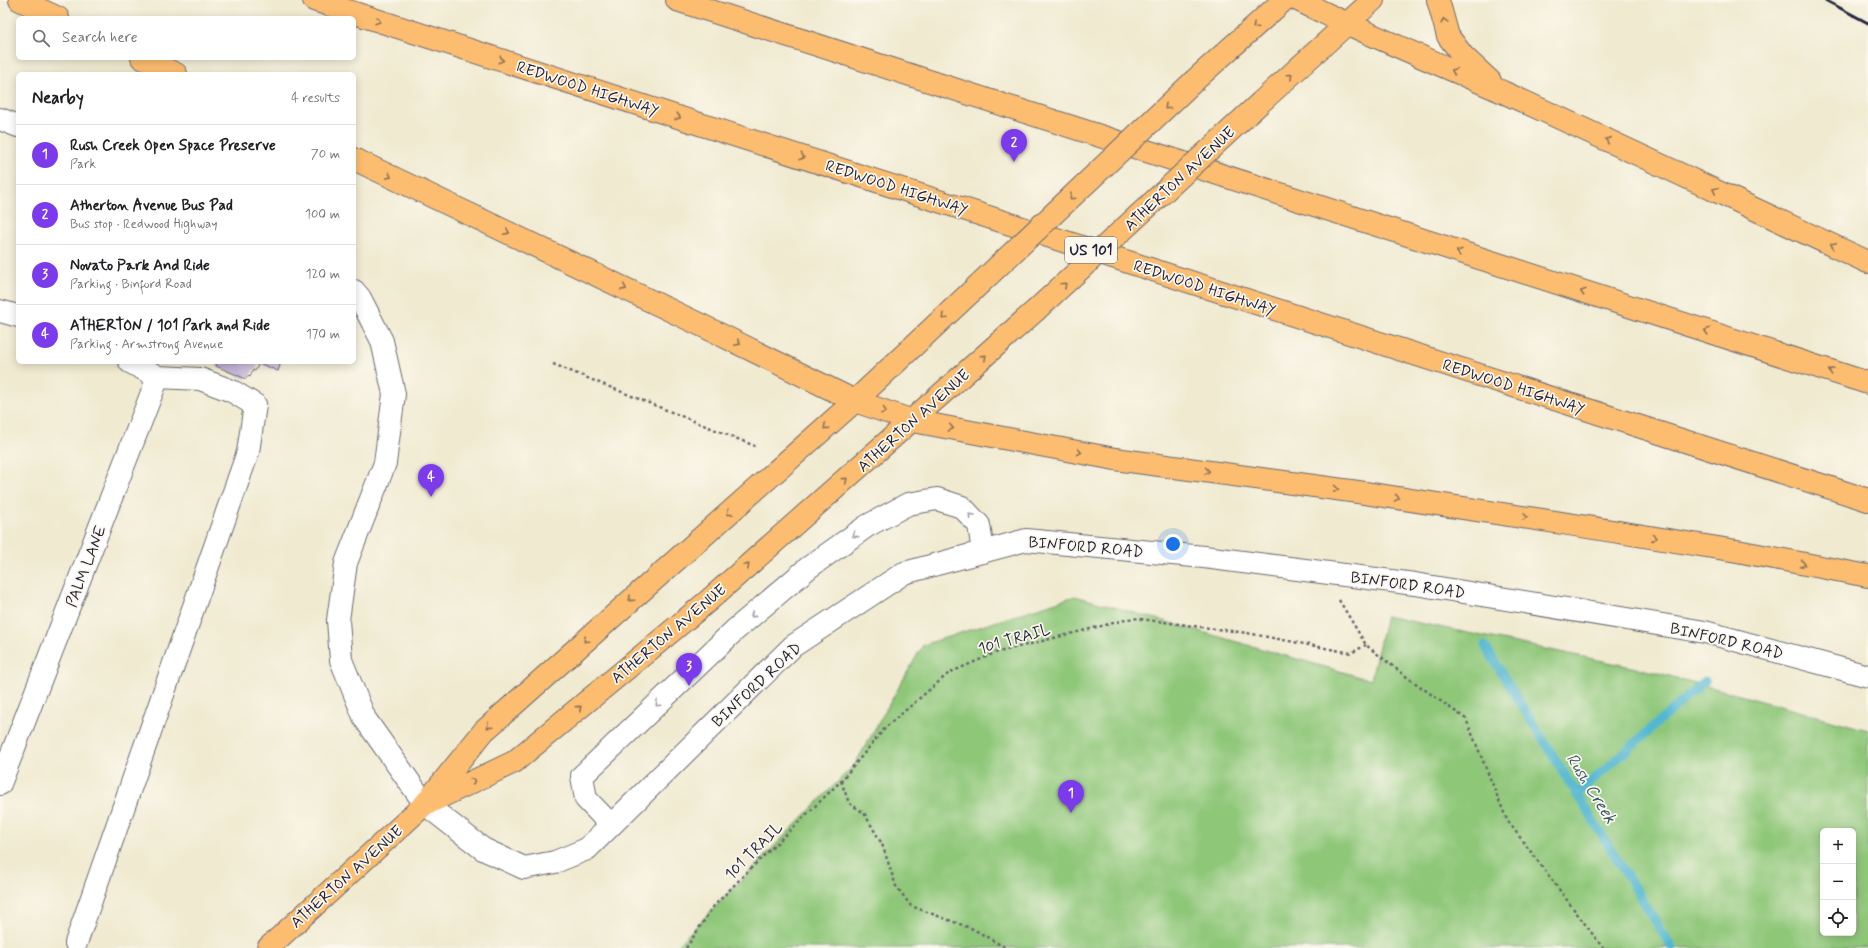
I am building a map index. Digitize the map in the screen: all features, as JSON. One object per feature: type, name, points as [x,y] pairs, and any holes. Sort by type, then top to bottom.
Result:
[{"type":"main road","points":[[20,0],[54,16]]},
{"type":"main road","name":"REDWOOD HIGHWAY","points":[[314,0],[1868,500]]},
{"type":"main road","points":[[677,0],[1868,383]]},
{"type":"main road","name":"ATHERTON AVENUE","points":[[268,948],[425,804],[484,731],[855,401],[1195,80],[1284,0]]},
{"type":"main road","points":[[1298,0],[1347,25],[1503,92],[1868,262]]},
{"type":"main road","name":"ATHERTON AVENUE","points":[[425,804],[514,762],[708,602],[1035,311],[1373,0]]},
{"type":"main road","points":[[1438,0],[1448,36],[1462,56],[1503,92]]},
{"type":"main road","points":[[146,60],[172,72]]},
{"type":"main road","points":[[356,160],[697,323],[855,401],[913,420],[1115,459],[1358,492],[1575,525],[1737,551],[1868,576]]},
{"type":"street","points":[[0,119],[16,125]]},
{"type":"street","name":"BINFORD ROAD","points":[[356,293],[360,298],[382,341],[394,394],[385,464],[346,563],[338,620],[341,660],[365,719],[425,804],[483,849],[524,868],[555,862],[587,849],[792,646],[904,573],[1026,540],[1204,557],[1415,584],[1705,632],[1868,676]]},
{"type":"street","points":[[0,311],[16,315]]},
{"type":"street","points":[[76,943],[248,452],[255,405],[232,391],[200,379],[158,377],[134,364]]},
{"type":"street","name":"PALM LANE","points":[[0,784],[158,377]]},
{"type":"street","points":[[611,825],[586,799],[582,776],[735,630],[808,568],[874,523],[908,504],[937,499],[962,507],[979,525],[983,552]]},
{"type":"path","points":[[553,364],[755,446]]},
{"type":"path","points":[[1322,572],[1366,645],[1466,720],[1507,820],[1603,948]]},
{"type":"path","name":"101 TRAIL","points":[[686,948],[713,907],[841,781],[886,727],[950,673],[995,653],[1133,618],[1247,633],[1351,653],[1366,645]]},
{"type":"path","points":[[841,781],[849,803],[864,813],[882,844],[896,886],[911,906],[973,929],[1006,948]]},
{"type":"green space","points":[[1075,596],[1371,680],[1386,616],[1651,671],[1868,730],[1868,948],[675,948],[855,764],[923,645]]},
{"type":"building","points":[[216,364],[258,364],[255,371],[253,370],[250,377],[247,376],[246,379],[216,366]]},
{"type":"building","points":[[261,364],[280,364],[278,371]]},
{"type":"waterway","name":"Rush Creek","points":[[1485,646],[1672,948]]},
{"type":"waterway","points":[[1577,794],[1705,681]]},
{"type":"railway","points":[[1825,0],[1868,23]]},
{"type":"place","name":"Atherton Avenue Bus Pad","points":[[1014,162]]},
{"type":"place","name":"ATHERTON / 101 Park and Ride","points":[[431,497]]},
{"type":"place","name":"Novato Park And Ride","points":[[689,686]]},
{"type":"place","name":"Rush Creek Open Space Preserve","points":[[1071,813]]}]
